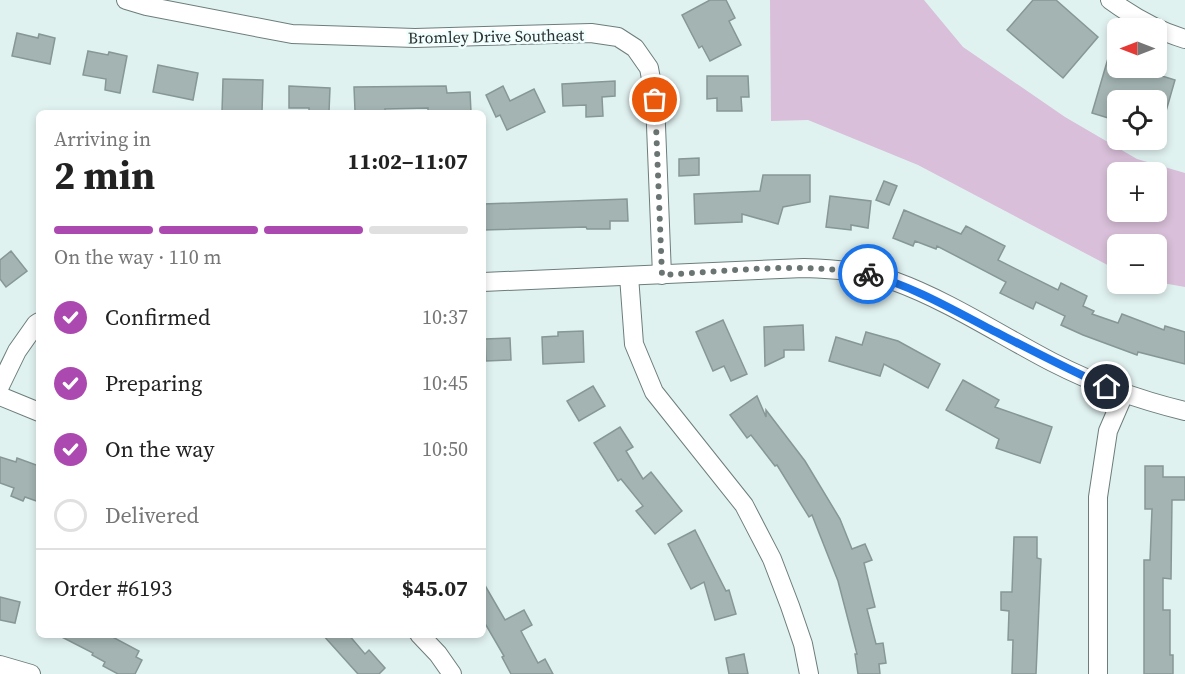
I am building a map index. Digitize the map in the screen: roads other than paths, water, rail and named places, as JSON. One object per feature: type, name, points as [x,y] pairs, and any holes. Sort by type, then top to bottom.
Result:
[{"type":"street","name":"Bromley Drive Southeast","points":[[126,0],[146,6],[292,34],[415,38],[591,33],[618,37],[635,48],[649,68],[653,90],[659,175],[662,275]]},
{"type":"street","points":[[1110,0],[1170,35],[1185,39]]},
{"type":"street","points":[[486,282],[804,268],[831,268],[875,276],[925,294],[1055,364],[1124,394],[1185,411]]},
{"type":"street","points":[[629,276],[634,344],[654,392],[744,505],[772,559],[790,606],[803,644],[808,674]]},
{"type":"street","points":[[0,386],[17,351],[36,324]]},
{"type":"street","points":[[1098,674],[1098,498],[1108,431],[1124,394]]},
{"type":"street","points":[[0,396],[36,411]]},
{"type":"street","points":[[423,638],[452,674]]},
{"type":"street","points":[[0,664],[31,674]]}]
